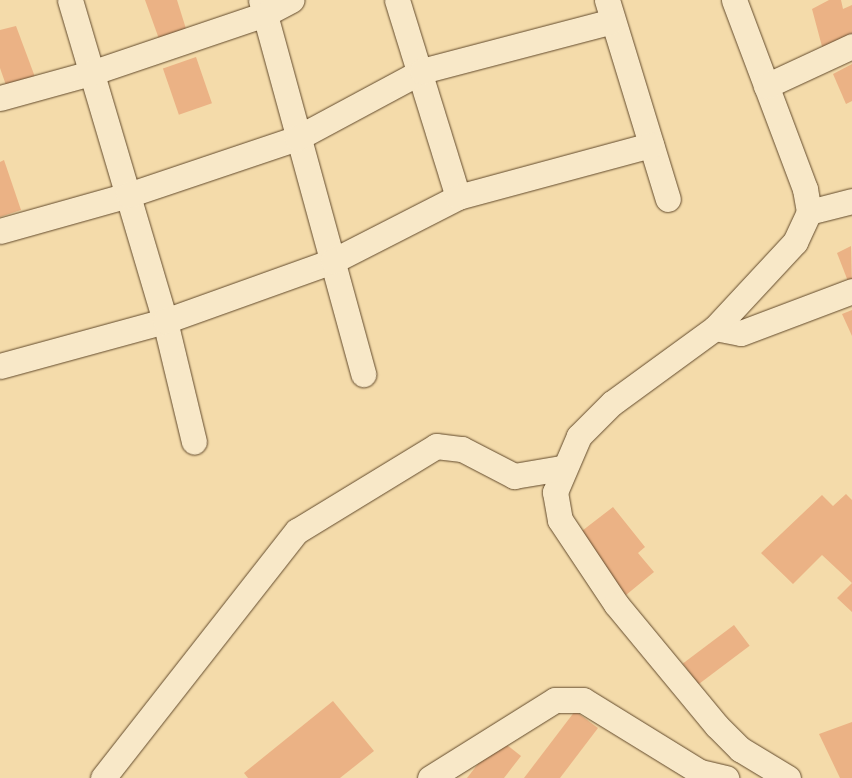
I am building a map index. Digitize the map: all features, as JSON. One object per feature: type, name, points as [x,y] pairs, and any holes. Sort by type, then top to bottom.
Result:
[{"type":"street","points":[[70,0],[165,321],[194,442]]},
{"type":"street","points":[[0,98],[92,73],[263,7],[291,0]]},
{"type":"street","points":[[397,0],[422,71],[458,197]]},
{"type":"street","points":[[734,0],[805,189],[809,212],[795,242],[715,328],[612,403],[579,436],[562,468],[555,492],[560,520],[616,604],[717,726],[740,749],[785,777]]},
{"type":"street","points":[[263,7],[297,138],[333,261],[363,374]]},
{"type":"street","points":[[0,231],[128,195],[297,138],[422,71],[609,11],[668,200]]},
{"type":"street","points":[[766,86],[852,46]]},
{"type":"street","points":[[0,366],[165,321],[333,261],[458,197],[652,146]]},
{"type":"street","points":[[809,212],[852,200]]},
{"type":"street","points":[[715,328],[741,333],[852,291]]},
{"type":"street","points":[[103,778],[296,531],[436,446],[462,449],[514,476],[562,468]]},
{"type":"street","points":[[430,778],[555,700],[584,700],[700,772],[726,778]]},
{"type":"building","points":[[145,0],[177,0],[187,32],[159,39]]},
{"type":"building","points":[[829,0],[841,0],[843,9],[852,5],[852,41],[824,54],[812,9]]},
{"type":"building","points":[[16,26],[35,77],[7,88],[0,68],[0,30]]},
{"type":"building","points":[[196,57],[212,103],[179,115],[163,68]]},
{"type":"building","points":[[852,64],[852,101],[846,104],[833,74]]},
{"type":"building","points":[[4,160],[21,210],[0,217],[0,162]]},
{"type":"building","points":[[851,246],[852,288],[851,289],[837,253]]},
{"type":"building","points":[[852,310],[852,336],[842,314]]},
{"type":"building","points":[[846,494],[852,500],[852,583],[822,555],[793,584],[761,553],[822,495],[833,506]]},
{"type":"building","points":[[613,507],[645,547],[638,553],[654,572],[626,595],[578,534]]},
{"type":"building","points":[[852,583],[852,612],[837,598]]},
{"type":"building","points":[[734,625],[750,646],[699,684],[683,664]]},
{"type":"building","points":[[333,701],[374,751],[340,778],[248,778],[244,773]]},
{"type":"building","points":[[575,711],[598,728],[560,778],[524,778]]},
{"type":"building","points":[[852,722],[852,778],[840,778],[819,734]]},
{"type":"building","points":[[498,738],[521,756],[504,778],[467,778]]}]
